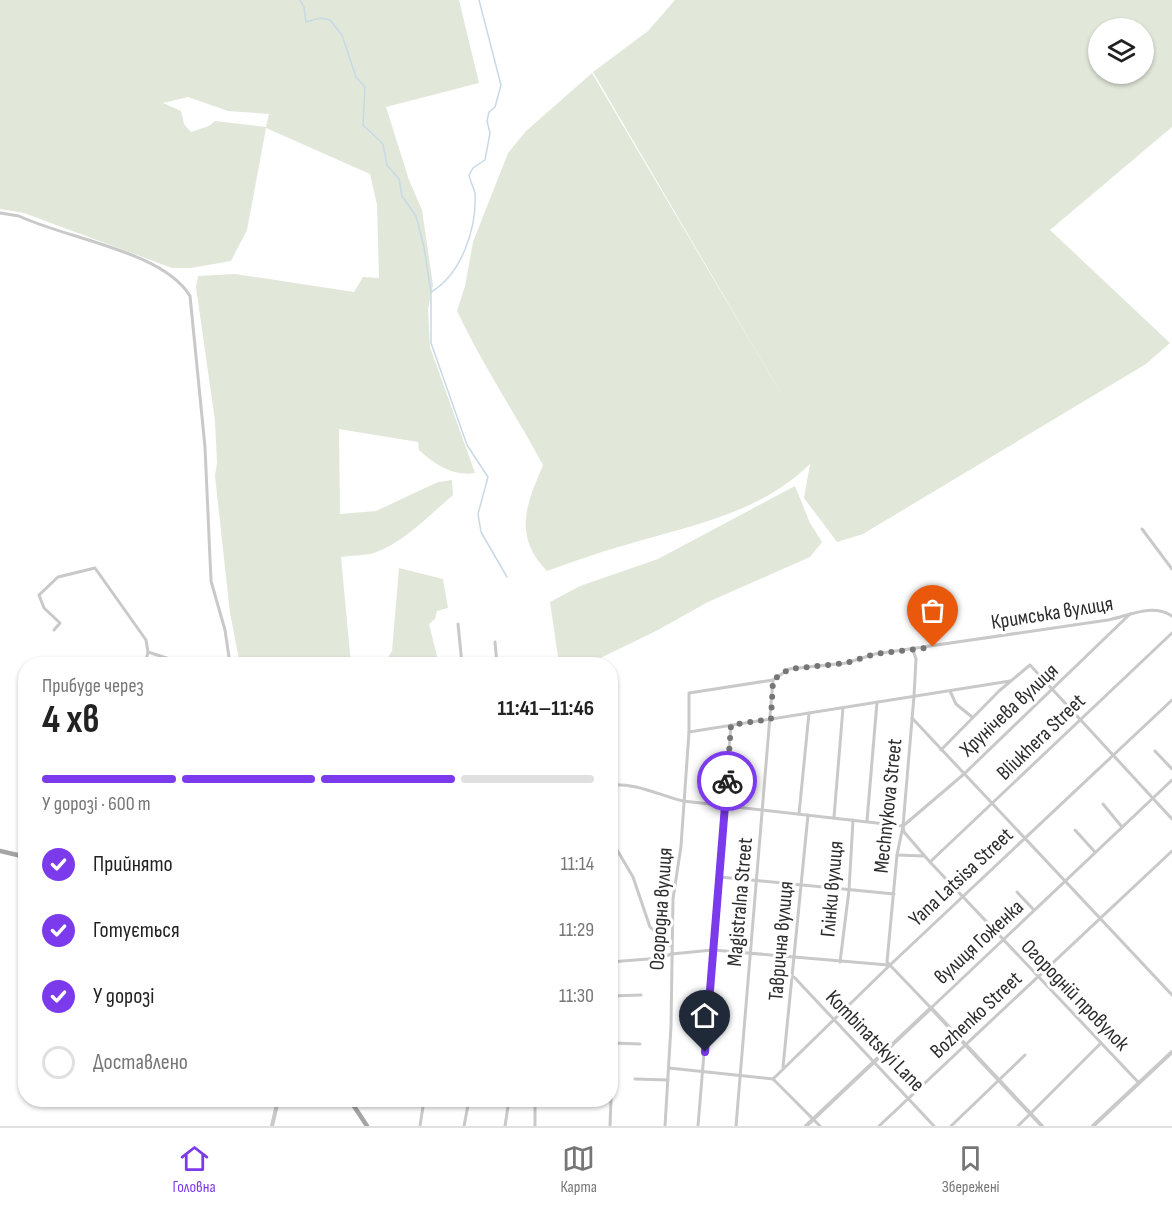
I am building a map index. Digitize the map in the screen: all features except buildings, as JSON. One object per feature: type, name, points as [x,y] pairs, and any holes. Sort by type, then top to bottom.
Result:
[{"type":"main road","points":[[0,851],[18,855]]},
{"type":"main road","points":[[355,1107],[368,1126]]},
{"type":"street","points":[[0,213],[19,216],[139,259],[171,273],[182,283],[190,296],[205,447],[211,580],[225,630],[229,657]]},
{"type":"street","points":[[1142,529],[1172,569]]},
{"type":"street","points":[[33,601],[58,577],[95,568],[146,640],[146,657]]},
{"type":"street","points":[[39,595],[44,608],[60,623],[54,630]]},
{"type":"street","name":"Кримська вулиця","points":[[689,693],[773,680],[789,669],[846,663],[875,654],[1122,617],[1132,613],[1160,610],[1172,616]]},
{"type":"street","name":"Хрунічева вулиця","points":[[903,826],[964,774],[1132,613]]},
{"type":"street","points":[[458,624],[461,657]]},
{"type":"street","name":"Bliukhera Street","points":[[930,862],[1172,633]]},
{"type":"street","points":[[495,642],[496,657]]},
{"type":"street","name":"Mechnykova Street","points":[[890,965],[887,946],[897,855],[903,826],[914,696],[916,659],[913,650]]},
{"type":"street","points":[[147,652],[163,657]]},
{"type":"street","points":[[941,750],[972,717],[1030,665],[1079,722],[1172,819]]},
{"type":"street","name":"Magistralna Street","points":[[736,1126],[764,811],[773,680]]},
{"type":"street","points":[[689,732],[1012,681]]},
{"type":"street","points":[[950,691],[956,704],[972,717]]},
{"type":"street","name":"Огородна вулиця","points":[[665,1126],[669,1068],[673,899],[681,846],[689,732],[689,693]]},
{"type":"street","name":"Yana Latsisa Street","points":[[773,1079],[890,965],[1172,700]]},
{"type":"street","points":[[867,821],[877,702]]},
{"type":"street","points":[[834,817],[843,708]]},
{"type":"street","points":[[800,814],[809,713]]},
{"type":"street","points":[[912,718],[1172,995]]},
{"type":"street","points":[[698,1126],[731,725]]},
{"type":"street","points":[[1155,751],[1172,769]]},
{"type":"street","name":"вулиця Гоженка","points":[[806,1126],[1172,780]]},
{"type":"street","points":[[618,784],[644,787],[658,795],[683,801],[903,826]]},
{"type":"street","points":[[1102,804],[1122,827]]},
{"type":"street","name":"Таврична вулиця","points":[[783,1069],[794,977],[794,956],[808,815]]},
{"type":"street","name":"Глінки вулиця","points":[[840,962],[849,890],[853,820]]},
{"type":"street","name":"Огородній провулок","points":[[903,826],[904,832],[924,856],[1139,1083]]},
{"type":"street","points":[[1075,830],[1095,852]]},
{"type":"street","name":"Bozhenko Street","points":[[879,1126],[1172,851]]},
{"type":"street","points":[[618,852],[633,877],[650,927],[671,946]]},
{"type":"street","points":[[897,855],[924,856]]},
{"type":"street","points":[[720,877],[894,894]]},
{"type":"street","points":[[1017,892],[1034,910]]},
{"type":"street","points":[[618,961],[713,950],[890,965],[1042,1126]]},
{"type":"street","name":"Kombinatskyi Lane","points":[[794,977],[934,1126]]},
{"type":"street","points":[[618,996],[641,996]]},
{"type":"street","points":[[618,1043],[640,1044]]},
{"type":"street","points":[[1018,1126],[1101,1043]]},
{"type":"street","points":[[1093,1126],[1172,1052]]},
{"type":"street","points":[[951,1126],[1025,1055]]},
{"type":"street","points":[[669,1068],[773,1079],[820,1126]]},
{"type":"street","points":[[635,1079],[668,1080]]},
{"type":"street","points":[[272,1126],[276,1107]]},
{"type":"street","points":[[420,1126],[423,1107]]},
{"type":"street","points":[[464,1126],[468,1107]]},
{"type":"street","points":[[505,1126],[508,1107]]},
{"type":"street","points":[[535,1107],[535,1126]]},
{"type":"street","points":[[610,1126],[611,1107]]},
{"type":"shaded area","points":[[0,0],[459,0],[479,83],[386,107],[409,180],[422,210],[433,285],[428,309],[430,347],[475,473],[460,473],[438,464],[419,450],[418,442],[339,429],[340,514],[376,511],[438,482],[452,480],[453,495],[416,528],[396,542],[374,553],[341,557],[350,657],[239,657],[230,613],[215,476],[217,463],[215,421],[196,287],[198,276],[235,274],[354,292],[363,277],[379,278],[377,205],[370,174],[266,128],[247,230],[231,261],[191,268],[172,268],[24,213],[0,209]],"holes":[[[188,97],[228,111],[269,114],[266,127],[215,121],[209,126],[191,132],[184,124],[181,111],[163,103]]]},
{"type":"shaded area","points":[[675,0],[1172,0],[1172,127],[1050,230],[1170,343],[1146,364],[863,534],[837,542],[804,498],[810,464],[768,496],[721,517],[547,571],[536,558],[526,533],[528,507],[543,465],[457,311],[465,286],[473,242],[508,153],[526,131],[592,73],[789,407],[593,72],[648,31]]},
{"type":"shaded area","points":[[795,486],[810,523],[822,542],[810,557],[708,602],[602,657],[558,657],[550,602],[580,586],[658,559]]},
{"type":"shaded area","points":[[399,568],[443,579],[448,608],[437,611],[435,619],[429,624],[437,657],[388,657],[392,651]]},
{"type":"waterway","points":[[300,0],[304,7],[306,22],[320,18],[330,20],[342,35],[356,77],[365,87],[363,125],[383,144],[387,165],[399,179],[402,196],[416,216],[424,247],[431,292],[431,343],[467,445],[488,477],[478,514],[481,532],[507,577]]},
{"type":"waterway","points":[[431,292],[451,274],[459,262],[470,235],[475,193],[469,175],[473,168],[485,160],[490,133],[487,121],[489,112],[495,107],[501,85],[479,0]]},
{"type":"way so far","points":[[727,781],[731,725],[771,719],[773,680],[789,669],[846,663],[875,654],[933,647]]},
{"type":"route","points":[[705,1052],[727,781]]}]
